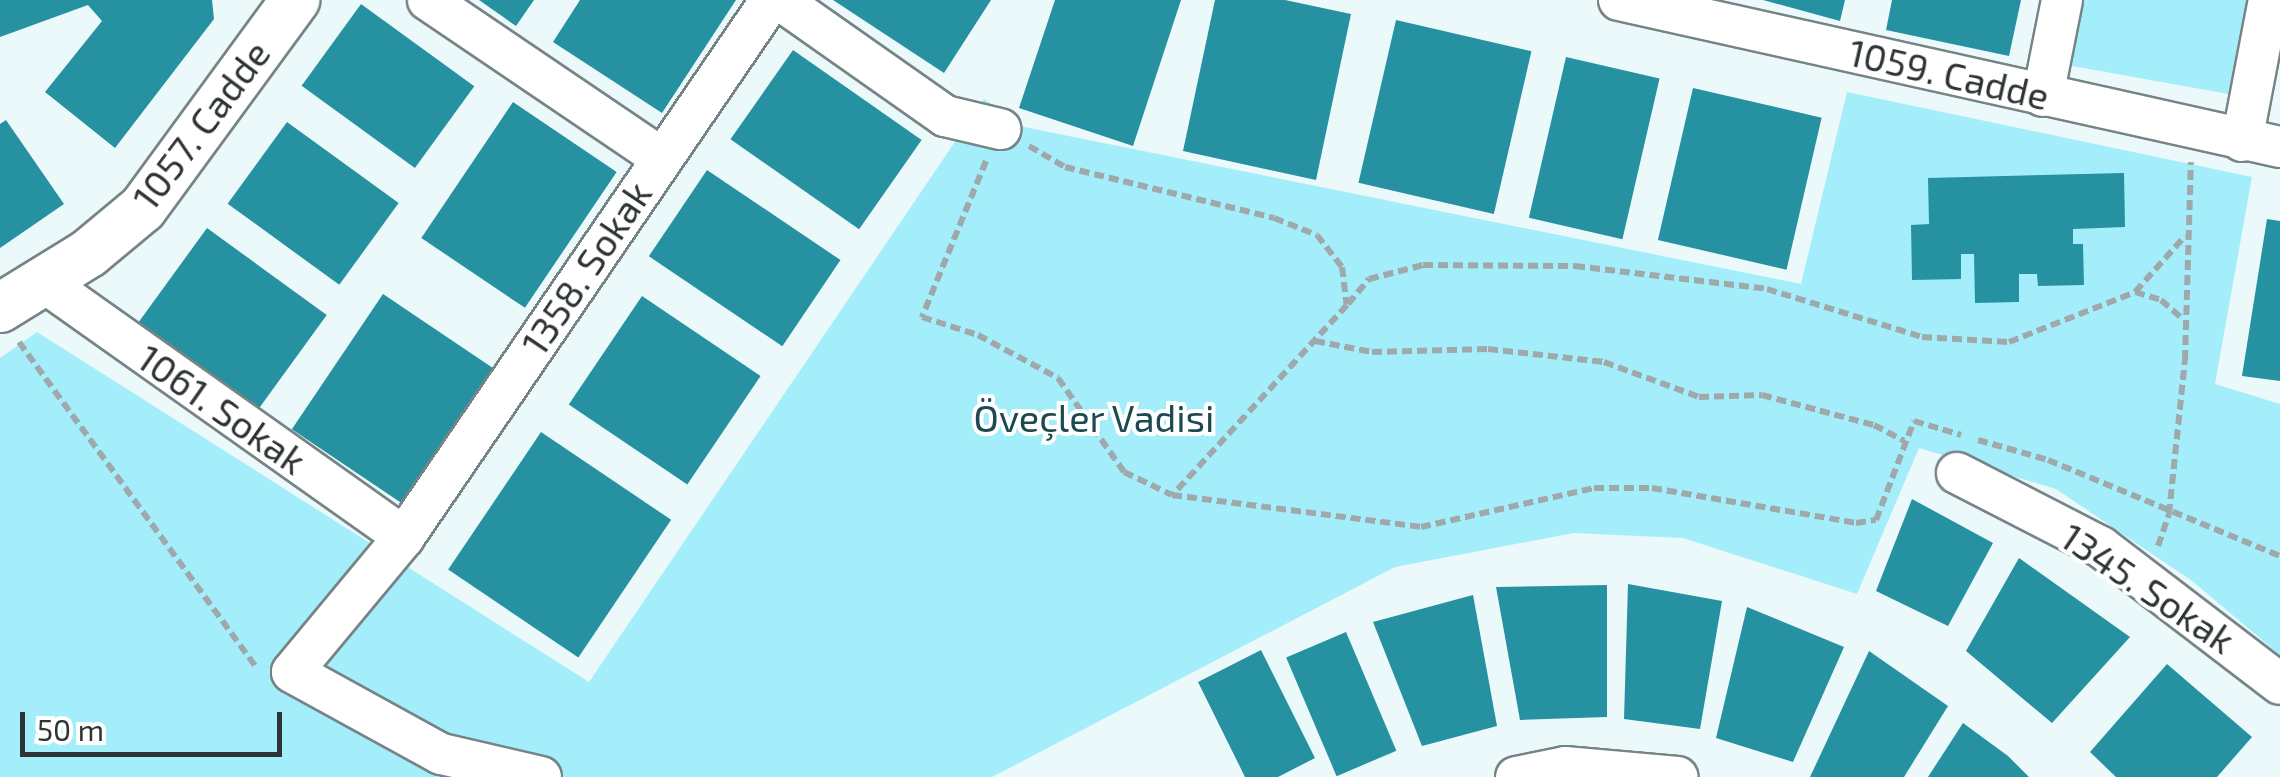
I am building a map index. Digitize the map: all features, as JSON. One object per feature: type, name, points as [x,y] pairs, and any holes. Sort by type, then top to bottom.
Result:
[{"type":"street","name":"1057. Cadde","points":[[6,320],[41,280],[89,253],[143,208],[295,0]]},
{"type":"street","points":[[428,0],[661,158]]},
{"type":"street","name":"1358. Sokak","points":[[292,672],[404,537],[771,0]]},
{"type":"street","points":[[780,0],[945,116],[1000,129]]},
{"type":"street","points":[[2044,96],[2062,0]]},
{"type":"street","points":[[2261,144],[2269,0]]},
{"type":"street","name":"1059. Cadde","points":[[1642,2],[2261,144]]},
{"type":"street","name":"1061. Sokak","points":[[41,280],[404,537]]},
{"type":"street","name":"1345. Sokak","points":[[1957,473],[2101,547],[2280,684]]},
{"type":"street","points":[[292,672],[440,754],[541,777]]},
{"type":"street","points":[[1516,777],[1565,767],[1678,777]]},
{"type":"path","points":[[1347,305],[1342,268],[1316,235],[1065,167],[1000,129],[922,317],[978,336],[1058,378],[1124,472],[1172,495],[1420,527],[1594,488],[1652,488],[1856,522],[1876,520],[1914,421],[2048,460],[2169,514],[2280,556]]},
{"type":"path","points":[[2146,580],[2169,514],[2193,130]]},
{"type":"path","points":[[1172,495],[1369,280],[1422,266],[1575,266],[1767,289],[1962,344],[2008,342],[2135,292],[2185,236]]},
{"type":"path","points":[[2135,292],[2161,300],[2184,320]]},
{"type":"path","points":[[6,320],[255,667],[292,672]]},
{"type":"path","points":[[1314,341],[1372,352],[1488,349],[1604,362],[1700,397],[1762,395],[1874,425],[1904,441]]},
{"type":"green space","points":[[2064,0],[2252,0],[2234,95],[2050,62]]},
{"type":"green space","name":"Öveçler Vadisi","points":[[1847,92],[2252,177],[2215,384],[2280,404],[2280,655],[2192,581],[2056,489],[1919,448],[1857,594],[1683,538],[1574,533],[1395,567],[992,777],[0,777],[0,358],[37,332],[589,682],[984,99],[1024,127],[1801,284]]},
{"type":"building","points":[[0,0],[212,0],[214,19],[115,148],[45,92],[102,21],[88,5],[0,37]]},
{"type":"building","points":[[479,0],[534,0],[516,26]]},
{"type":"building","points":[[580,0],[736,0],[662,113],[553,42]]},
{"type":"building","points":[[833,0],[991,0],[944,73]]},
{"type":"building","points":[[1055,0],[1181,0],[1133,146],[1019,108]]},
{"type":"building","points":[[1215,0],[1285,0],[1351,14],[1316,180],[1183,151]]},
{"type":"building","points":[[1763,0],[1845,0],[1840,21]]},
{"type":"building","points":[[1892,0],[2021,0],[2009,56],[1886,30]]},
{"type":"building","points":[[361,4],[474,86],[415,168],[302,86]]},
{"type":"building","points":[[1396,20],[1531,51],[1494,214],[1358,183]]},
{"type":"building","points":[[793,50],[922,140],[859,229],[730,139]]},
{"type":"building","points":[[1566,57],[1660,79],[1622,239],[1529,218]]},
{"type":"building","points":[[1693,88],[1822,118],[1787,270],[1658,240]]},
{"type":"building","points":[[513,102],[617,172],[525,308],[421,238]]},
{"type":"building","points":[[6,120],[64,204],[0,248],[0,124]]},
{"type":"building","points":[[287,122],[399,203],[339,285],[228,204]]},
{"type":"building","points":[[707,170],[840,260],[782,346],[649,256]]},
{"type":"building","points":[[2124,173],[2125,227],[2073,229],[2073,244],[2083,244],[2084,285],[2038,286],[2037,274],[2019,274],[2019,302],[1975,303],[1974,254],[1961,254],[1961,279],[1912,280],[1911,225],[1929,224],[1928,178]]},
{"type":"building","points":[[2267,219],[2280,221],[2280,381],[2242,376]]},
{"type":"building","points":[[207,228],[327,315],[255,414],[135,327]]},
{"type":"building","points":[[383,294],[493,368],[402,504],[292,429]]},
{"type":"building","points":[[642,296],[761,376],[687,485],[569,405]]},
{"type":"building","points":[[541,432],[671,520],[578,657],[448,570]]},
{"type":"building","points":[[1912,499],[1993,543],[1948,626],[1876,591]]},
{"type":"building","points":[[2019,558],[2130,637],[2052,723],[1966,651]]},
{"type":"building","points":[[1628,584],[1722,601],[1700,729],[1624,719]]},
{"type":"building","points":[[1607,585],[1607,717],[1520,720],[1496,587]]},
{"type":"building","points":[[1473,595],[1497,726],[1422,746],[1373,622]]},
{"type":"building","points":[[1747,607],[1844,647],[1793,762],[1716,738]]},
{"type":"building","points":[[1346,632],[1396,751],[1337,776],[1286,657]]},
{"type":"building","points":[[1261,650],[1315,758],[1278,777],[1245,777],[1198,682]]},
{"type":"building","points":[[1869,651],[1948,706],[1904,777],[1810,777]]},
{"type":"building","points":[[2167,664],[2252,737],[2217,777],[2116,777],[2090,752]]},
{"type":"building","points":[[1963,723],[2008,756],[2029,777],[1928,777]]}]
